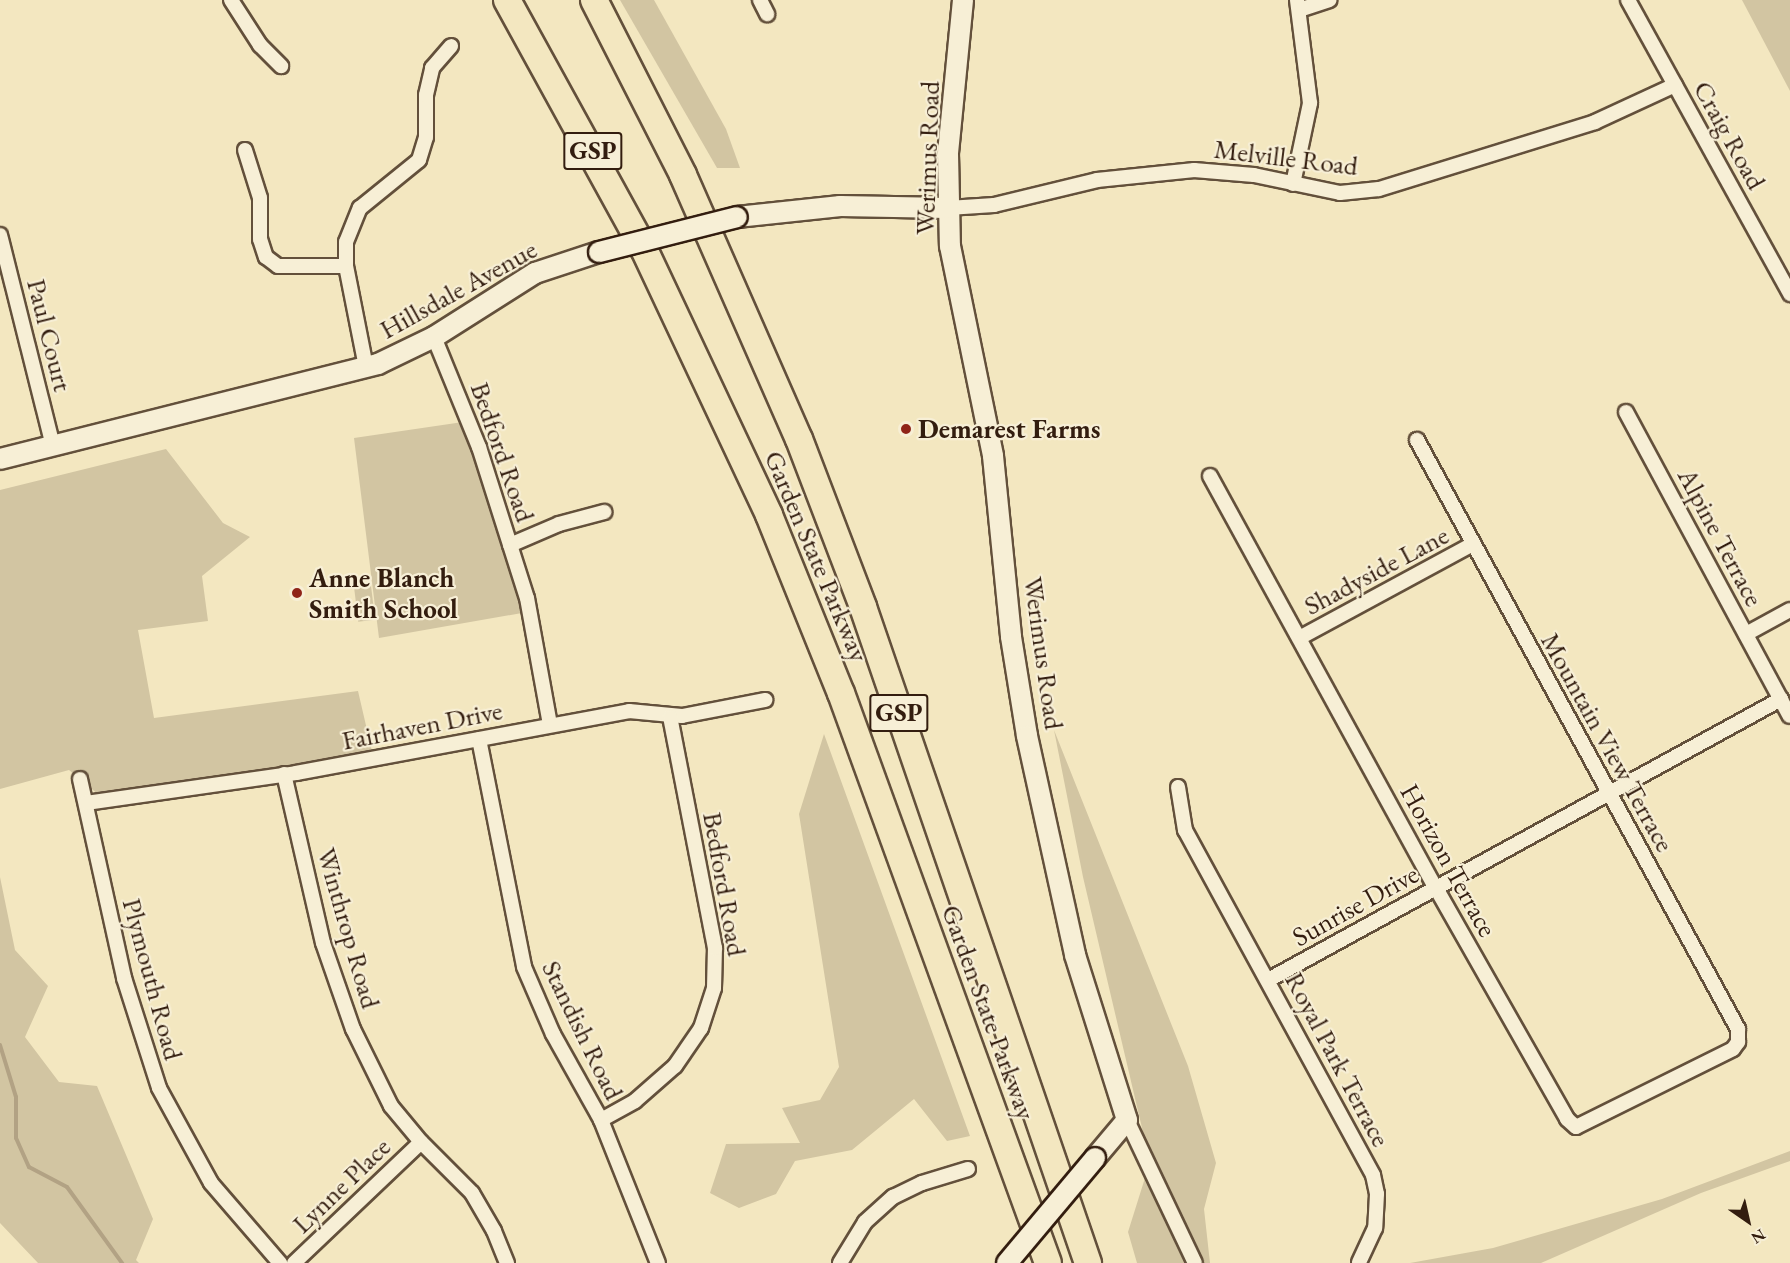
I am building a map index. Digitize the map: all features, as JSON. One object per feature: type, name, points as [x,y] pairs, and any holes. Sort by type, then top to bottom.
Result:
[{"type":"highway","name":"Garden State Parkway","points":[[507,0],[630,222],[769,515],[841,693],[1048,1263]]},
{"type":"highway","name":"Garden State Parkway","points":[[594,0],[708,226],[828,512],[1088,1263]]},
{"type":"main road","name":"Werimus Road","points":[[963,0],[948,154],[948,208],[956,287],[993,456],[1011,637],[1025,727],[1075,955],[1127,1120]]},
{"type":"main road","name":"Hillsdale Avenue","points":[[0,459],[366,367],[406,353],[535,273],[599,252],[737,217],[840,206],[948,208]]},
{"type":"main road","points":[[1007,1263],[1127,1120]]},
{"type":"street","points":[[231,0],[260,45],[281,66]]},
{"type":"street","points":[[759,0],[767,14]]},
{"type":"street","points":[[1293,184],[1310,103],[1298,5],[1329,0]]},
{"type":"street","name":"Craig Road","points":[[1628,0],[1790,294]]},
{"type":"street","points":[[366,367],[346,266],[346,242],[360,208],[419,160],[426,137],[426,95],[432,68],[451,46]]},
{"type":"street","name":"Melville Road","points":[[948,208],[994,205],[1097,180],[1163,172],[1224,172],[1340,193],[1379,189],[1595,122],[1675,85]]},
{"type":"street","points":[[245,150],[260,198],[260,238],[266,257],[278,266],[346,266]]},
{"type":"street","name":"Paul Court","points":[[0,235],[53,446]]},
{"type":"street","name":"Bedford Road","points":[[434,337],[471,425],[510,545],[536,636],[550,726]]},
{"type":"street","name":"Alpine Terrace","points":[[1626,412],[1790,716]]},
{"type":"street","name":"Mountain View Terrace","points":[[1417,440],[1738,1029],[1738,1042],[1733,1049],[1714,1056]]},
{"type":"street","name":"Horizon Terrace","points":[[1210,476],[1567,1119],[1576,1127],[1714,1056]]},
{"type":"street","points":[[510,545],[559,524],[604,512]]},
{"type":"street","name":"Shadyside Lane","points":[[1301,637],[1473,544]]},
{"type":"street","points":[[1746,634],[1790,610]]},
{"type":"street","name":"Sunrise Drive","points":[[1268,980],[1781,699]]},
{"type":"street","name":"Fairhaven Drive","points":[[86,803],[284,774],[629,711],[670,717],[765,700]]},
{"type":"street","name":"Bedford Road","points":[[601,1120],[635,1101],[675,1066],[701,1028],[714,988],[715,948],[670,717]]},
{"type":"street","name":"Standish Road","points":[[479,739],[524,967],[553,1034],[601,1120],[658,1263]]},
{"type":"street","name":"Winthrop Road","points":[[284,774],[317,921],[336,986],[391,1106],[421,1142],[472,1193],[494,1231],[507,1263]]},
{"type":"street","name":"Plymouth Road","points":[[80,779],[131,1008],[159,1088],[211,1183],[280,1263]]},
{"type":"street","name":"Royal Park Terrace","points":[[1178,787],[1185,830],[1373,1175],[1377,1202],[1375,1228],[1359,1263]]},
{"type":"street","points":[[1127,1120],[1195,1263]]},
{"type":"street","name":"Lynne Place","points":[[294,1263],[421,1142]]},
{"type":"street","points":[[840,1263],[865,1222],[893,1197],[922,1183],[968,1169]]},
{"type":"shaded area","points":[[620,0],[654,0],[726,129],[740,168],[717,168]]},
{"type":"shaded area","points":[[1742,0],[1790,0],[1790,91]]},
{"type":"shaded area","points":[[463,422],[522,613],[379,638],[354,438]]},
{"type":"shaded area","points":[[166,449],[223,523],[250,537],[202,576],[208,621],[138,630],[154,718],[358,691],[374,760],[111,805],[69,770],[0,789],[0,490]]},
{"type":"shaded area","points":[[371,586],[375,620],[358,622],[354,588]]},
{"type":"shaded area","points":[[1054,730],[1188,1066],[1216,1163],[1204,1209],[1210,1263],[1137,1263],[1128,1232],[1150,1162],[1083,877]]},
{"type":"shaded area","points":[[824,734],[970,1136],[947,1141],[914,1099],[852,1150],[795,1161],[776,1194],[739,1208],[710,1193],[726,1144],[800,1143],[782,1108],[820,1100],[839,1067],[799,814]]},
{"type":"shaded area","points":[[0,877],[15,950],[48,986],[25,1037],[59,1082],[97,1086],[153,1219],[136,1260],[139,1263],[38,1263],[0,1223]]},
{"type":"shaded area","points":[[1790,1151],[1790,1161],[1701,1193],[1541,1263],[1410,1263],[1493,1248],[1662,1199]]},
{"type":"waterway","points":[[0,1045],[16,1097],[16,1138],[29,1167],[67,1187],[122,1263]]},
{"type":"place","name":"Demarest Farms","points":[[906,429]]},
{"type":"place","name":"Anne Blanch Smith School","points":[[297,593]]}]
